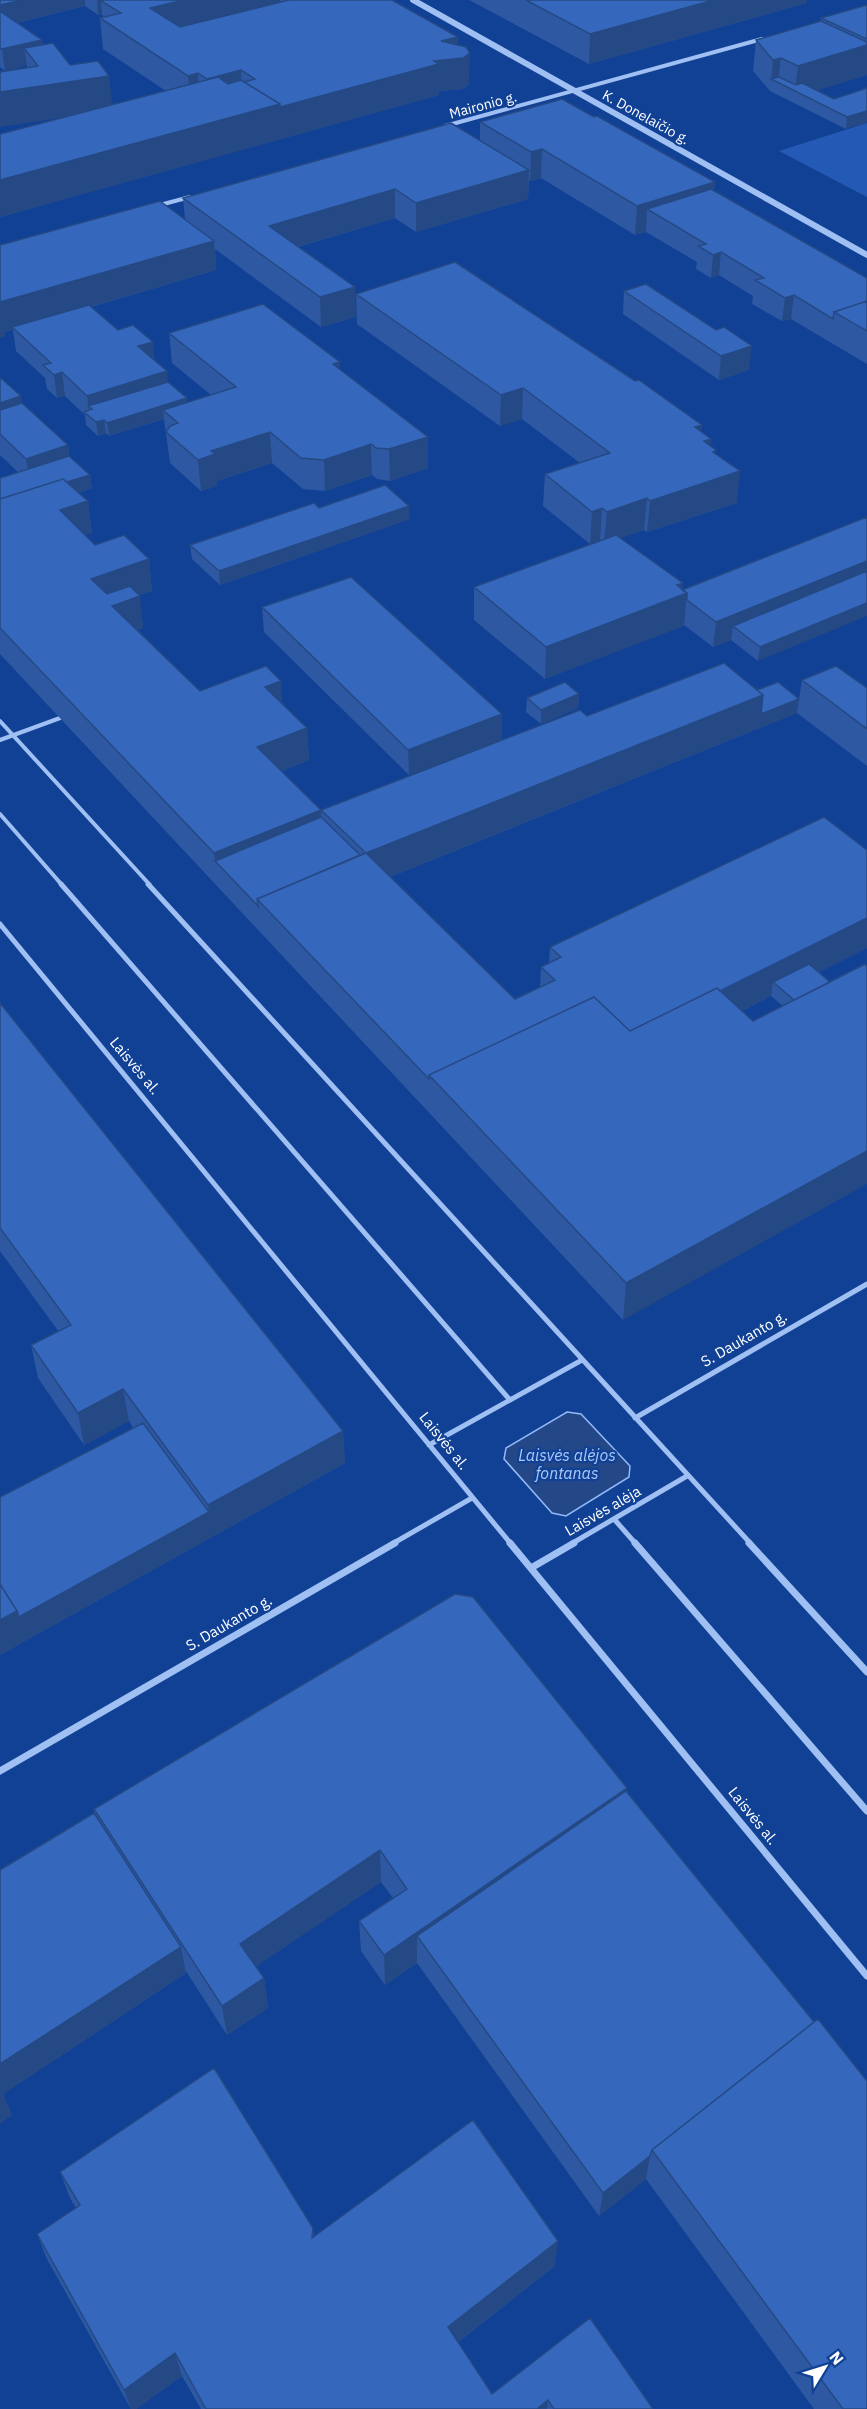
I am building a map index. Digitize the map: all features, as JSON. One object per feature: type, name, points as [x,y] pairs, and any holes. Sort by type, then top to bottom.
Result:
[{"type":"street","name":"K. Donelaičio g.","points":[[412,0],[867,255]]},
{"type":"street","name":"Maironio g.","points":[[434,129],[771,36]]},
{"type":"street","points":[[146,209],[200,194]]},
{"type":"street","points":[[0,740],[60,718]]},
{"type":"street","points":[[0,721],[867,1672]]},
{"type":"street","points":[[0,814],[510,1400]]},
{"type":"street","name":"Laisvės al.","points":[[0,924],[867,1976]]},
{"type":"street","name":"S. Daukanto g.","points":[[635,1418],[867,1284]]},
{"type":"street","points":[[429,1445],[582,1360]]},
{"type":"street","name":"Laisvės alėja","points":[[531,1568],[687,1476]]},
{"type":"street","name":"S. Daukanto g.","points":[[0,1771],[472,1498]]},
{"type":"street","points":[[614,1519],[867,1810]]},
{"type":"shaded area","points":[[867,123],[867,197],[779,151]]},
{"type":"water","name":"Laisvės alėjos fontanas","points":[[567,1412],[581,1414],[630,1466],[629,1477],[566,1516],[552,1513],[504,1459],[506,1448]]},
{"type":"building","points":[[0,0],[23,0],[0,5]]},
{"type":"building","points":[[184,0],[150,8],[180,27],[289,0],[392,0],[458,37],[441,41],[466,47],[470,53],[463,58],[434,61],[439,64],[280,107],[280,104],[244,82],[255,79],[241,70],[207,79],[198,73],[188,76],[100,18],[121,13],[101,1]]},
{"type":"building","points":[[526,0],[714,0],[590,34]]},
{"type":"building","points":[[867,5],[867,39],[821,18]]},
{"type":"building","points":[[0,11],[42,40],[0,48]]},
{"type":"building","points":[[821,21],[867,42],[867,45],[798,66],[781,58],[773,60],[756,40]]},
{"type":"building","points":[[53,43],[70,65],[98,61],[109,76],[0,92],[0,72],[38,66],[24,48]]},
{"type":"building","points":[[218,77],[228,84],[241,80],[280,104],[0,180],[0,134]]},
{"type":"building","points":[[779,77],[796,85],[802,83],[834,99],[867,88],[867,111],[847,117],[771,79]]},
{"type":"building","points":[[562,99],[715,182],[637,206],[542,149],[531,152],[480,122]]},
{"type":"building","points":[[451,123],[529,170],[416,203],[395,189],[269,226],[355,287],[320,297],[183,198]]},
{"type":"building","points":[[711,189],[867,278],[867,301],[834,312],[833,319],[794,295],[785,298],[755,280],[764,278],[721,252],[713,255],[698,246],[706,244],[647,209]]},
{"type":"building","points":[[160,201],[214,241],[0,302],[0,245]]},
{"type":"building","points":[[455,262],[635,381],[639,380],[702,425],[695,427],[711,439],[704,441],[716,450],[713,452],[740,471],[650,501],[647,498],[607,512],[602,508],[592,512],[545,474],[610,453],[523,388],[501,395],[356,294]]},
{"type":"building","points":[[646,284],[716,330],[724,327],[752,346],[721,356],[624,291]]},
{"type":"building","points":[[867,301],[867,331],[834,312]]},
{"type":"building","points":[[263,304],[340,362],[333,364],[428,437],[389,449],[376,448],[371,444],[324,460],[301,458],[270,432],[211,451],[215,454],[198,460],[166,432],[170,426],[178,423],[163,410],[236,387],[169,333]]},
{"type":"building","points":[[89,305],[118,330],[133,325],[153,342],[138,346],[167,371],[87,396],[62,372],[54,375],[43,365],[51,363],[12,327]]},
{"type":"building","points":[[0,379],[2,379],[21,396],[0,403]]},
{"type":"building","points":[[168,382],[187,398],[107,423],[104,420],[96,422],[84,412],[92,409],[88,406]]},
{"type":"building","points":[[22,403],[68,445],[26,459],[0,434],[0,410]]},
{"type":"building","points":[[69,456],[90,475],[67,482],[63,479],[0,499],[0,478]]},
{"type":"building","points":[[63,479],[88,501],[60,510],[95,545],[124,535],[149,559],[91,579],[107,594],[130,586],[140,596],[112,606],[200,691],[266,666],[281,681],[265,687],[307,728],[257,747],[321,810],[214,853],[0,628],[0,499]]},
{"type":"building","points":[[385,485],[409,506],[219,571],[190,545],[314,503],[319,508]]},
{"type":"building","points":[[867,517],[867,561],[716,622],[687,600],[687,593],[682,590]]},
{"type":"building","points":[[616,535],[683,583],[677,585],[687,593],[546,647],[474,587]]},
{"type":"building","points":[[867,571],[867,603],[760,647],[733,626]]},
{"type":"building","points":[[351,577],[502,714],[408,750],[262,607]]},
{"type":"building","points":[[724,663],[763,695],[366,853],[321,810],[580,710],[587,716]]},
{"type":"building","points":[[836,666],[867,688],[867,729],[802,680]]},
{"type":"building","points":[[565,682],[579,694],[541,710],[527,698]]},
{"type":"building","points":[[778,682],[799,699],[761,714],[763,695],[757,690]]},
{"type":"building","points":[[321,817],[360,855],[257,899],[258,906],[215,861]]},
{"type":"building","points":[[824,817],[867,850],[867,918],[720,991],[717,988],[630,1031],[594,997],[429,1075],[429,1079],[257,899],[366,853],[515,999],[555,980],[541,967],[561,957],[550,947]]},
{"type":"building","points":[[809,964],[830,982],[794,1000],[773,982]]},
{"type":"building","points":[[865,964],[867,966],[867,1151],[626,1283],[429,1075],[594,997],[630,1031],[717,988],[753,1021]]},
{"type":"building","points":[[0,1003],[343,1431],[208,1505],[123,1389],[78,1413],[31,1345],[71,1325],[0,1228]]},
{"type":"building","points":[[143,1423],[209,1512],[19,1617],[0,1584],[0,1497]]},
{"type":"building","points":[[0,1584],[17,1611],[0,1620]]},
{"type":"building","points":[[455,1594],[473,1597],[627,1788],[384,1955],[359,1921],[407,1889],[380,1850],[240,1944],[264,1978],[222,2006],[94,1809]]},
{"type":"building","points":[[626,1791],[814,2022],[652,2150],[650,2156],[603,2193],[417,1936]]},
{"type":"building","points":[[94,1813],[181,1947],[0,2064],[0,1870]]},
{"type":"building","points":[[818,2019],[867,2081],[867,2409],[843,2409],[652,2150]]},
{"type":"building","points":[[214,2068],[313,2228],[312,2238],[473,2120],[558,2241],[448,2327],[492,2394],[590,2318],[653,2409],[554,2409],[548,2400],[537,2409],[206,2409],[175,2353],[124,2390],[37,2234],[80,2205],[60,2172]]}]
